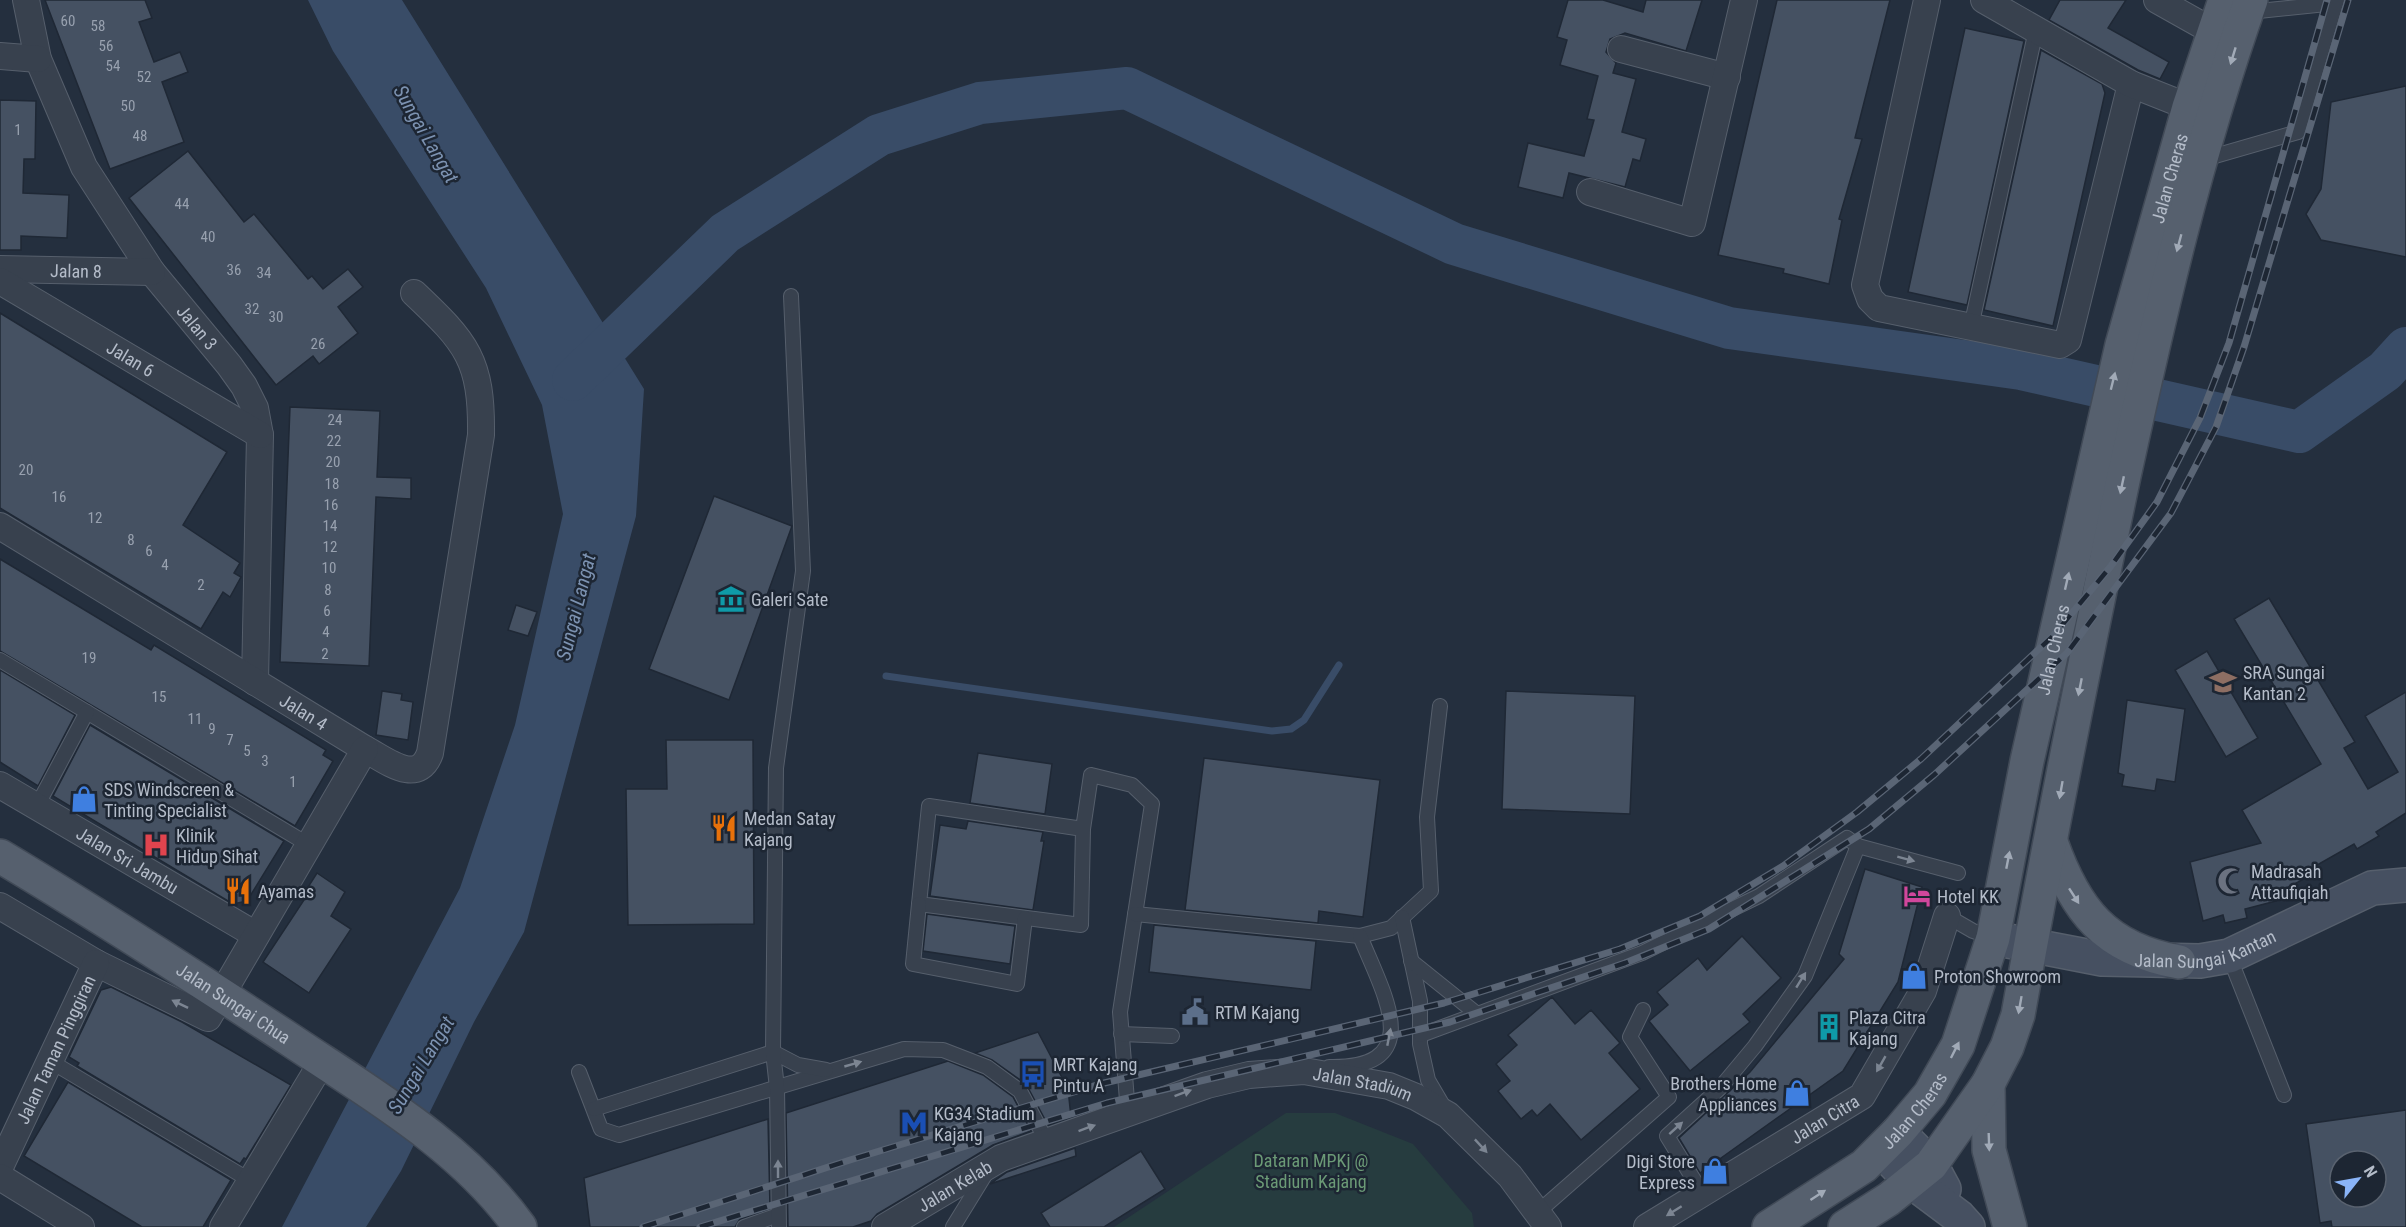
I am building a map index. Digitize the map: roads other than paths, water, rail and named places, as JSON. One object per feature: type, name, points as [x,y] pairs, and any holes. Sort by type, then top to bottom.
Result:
[{"type":"main road","name":"Jalan Cheras","points":[[1845,1227],[1921,1173],[1988,1084],[2007,1047],[2018,1015],[2090,635],[2135,428],[2136,351],[2189,107],[2214,32],[2241,4]]},
{"type":"main road","name":"Jalan Cheras","points":[[1769,1227],[1864,1166],[1930,1094],[1958,1045],[1993,938],[2027,761],[2104,417],[2136,351],[2201,160],[2241,4]]},
{"type":"main road","points":[[2051,842],[2073,896],[2088,915],[2132,949],[2151,957],[2179,962]]},
{"type":"main road","name":"Jalan Sungai Chua","points":[[0,856],[123,930],[332,1068],[459,1160],[506,1207],[520,1227]]},
{"type":"main road","name":"Jalan Sungai Kantan","points":[[1993,938],[2030,947],[2102,959],[2179,962],[2229,956],[2372,888],[2406,885]]},
{"type":"main road","points":[[1988,1084],[1989,1150],[2010,1227]]},
{"type":"main road","points":[[1889,1141],[1964,1222]]},
{"type":"street","name":"Jalan 3","points":[[26,0],[38,59],[60,118],[84,166],[152,272],[230,365],[255,408],[260,435],[255,681]]},
{"type":"street","points":[[1590,192],[1692,223],[1744,0]]},
{"type":"street","points":[[1927,0],[1865,285],[1870,299],[1879,308],[2060,345],[2068,340],[2131,84]]},
{"type":"street","points":[[1984,0],[2131,84],[2189,107]]},
{"type":"street","points":[[2157,0],[2214,32]]},
{"type":"street","points":[[1621,49],[1727,77]]},
{"type":"street","points":[[0,56],[38,59]]},
{"type":"street","name":"Jalan 8","points":[[0,269],[152,272]]},
{"type":"street","name":"Jalan 6","points":[[0,281],[260,435]]},
{"type":"street","name":"Jalan 4","points":[[0,526],[365,749],[403,770],[413,771],[426,764],[481,435],[481,409],[474,367],[466,348],[454,331],[414,293]]},
{"type":"street","points":[[0,906],[96,963],[208,1018],[365,749]]},
{"type":"street","name":"Jalan Sri Jambu","points":[[0,785],[255,935]]},
{"type":"street","name":"Jalan Citra","points":[[1647,1227],[1862,1096],[1923,991],[1947,916]]},
{"type":"street","name":"Jalan Taman Pinggiran","points":[[0,1167],[96,963]]},
{"type":"street","points":[[223,1227],[251,1181],[332,1068]]},
{"type":"street","name":"Jalan Stadium","points":[[1128,1113],[1207,1085],[1249,1075],[1304,1071],[1389,1086],[1416,1097],[1448,1115],[1510,1176],[1543,1220]]},
{"type":"street","name":"Jalan Kelab","points":[[885,1227],[994,1161],[1128,1113]]},
{"type":"street","points":[[0,1177],[81,1227]]},
{"type":"lane","points":[[2201,160],[2298,132],[2336,2],[2241,4]]},
{"type":"lane","points":[[1971,327],[2036,30]]},
{"type":"lane","points":[[744,1227],[779,1221],[777,1088],[773,1052],[776,768],[803,571],[791,296]]},
{"type":"lane","points":[[0,660],[309,844]]},
{"type":"lane","points":[[1135,914],[1359,936],[1391,928],[1431,891],[1427,817],[1440,706]]},
{"type":"lane","points":[[37,806],[87,712]]},
{"type":"lane","points":[[919,904],[1081,925],[1083,829],[1091,775],[1132,784],[1152,804],[1120,1012],[1128,1113]]},
{"type":"lane","points":[[1024,918],[1017,984],[913,964],[929,806],[1083,829]]},
{"type":"lane","points":[[1420,1035],[1642,953],[1703,925],[1759,896],[1847,838],[1858,846],[1958,873]]},
{"type":"lane","points":[[1702,1193],[1667,1136],[1720,1088],[1755,1046],[1805,975],[1858,846]]},
{"type":"lane","points":[[1947,916],[1973,931],[1993,938]]},
{"type":"lane","points":[[1402,917],[1420,1001],[1420,1035],[1428,1080],[1448,1115]]},
{"type":"lane","points":[[1304,1071],[1369,1061],[1384,1054],[1392,1037],[1389,1007],[1359,936]]},
{"type":"lane","points":[[2229,956],[2284,1095]]},
{"type":"lane","points":[[1411,961],[1477,1014]]},
{"type":"lane","points":[[1543,1220],[1670,1097],[1630,1037],[1643,1010]]},
{"type":"lane","points":[[1121,1034],[1172,1036]]},
{"type":"lane","points":[[579,1072],[601,1130],[619,1135],[904,1049],[943,1050],[987,1067],[1020,1091],[1047,1142]]},
{"type":"lane","points":[[594,1109],[773,1052],[798,1065],[828,1071]]},
{"type":"lane","points":[[50,1061],[251,1181]]},
{"type":"lane","points":[[952,1227],[994,1161]]},
{"type":"water","name":"Sungai Langat","points":[[308,0],[402,0],[644,389],[636,516],[524,932],[474,1022],[401,1171],[366,1227],[282,1227],[460,888],[515,725],[563,514],[542,405],[486,288],[333,51]]},
{"type":"waterway","points":[[573,380],[725,233],[879,135],[980,103],[1127,88],[1454,244],[1729,328],[2021,369],[2299,432],[2385,371],[2406,348]]},
{"type":"waterway","points":[[886,676],[1272,731],[1291,729],[1304,720],[1339,665]]},
{"type":"railway","points":[[643,1227],[850,1160],[1100,1084],[1444,1003],[1620,949],[1700,916],[1783,866],[1857,812],[1921,759],[2053,636],[2111,566],[2157,502],[2200,418],[2229,343],[2327,0]]},
{"type":"railway","points":[[700,1227],[1107,1103],[1450,1022],[1625,963],[1709,929],[1869,829],[1934,775],[2067,653],[2171,513],[2216,427],[2244,347],[2348,0]]},
{"type":"place","name":"Galeri Sate","points":[[731,599]]},
{"type":"place","name":"SRA Sungai Kantan 2","points":[[2223,682]]},
{"type":"place","name":"SDS Windscreen & Tinting Specialist","points":[[84,799]]},
{"type":"place","name":"Medan Satay Kajang","points":[[724,828]]},
{"type":"place","name":"Klinik Hidup Sihat","points":[[156,845]]},
{"type":"place","name":"Madrasah Attaufiqiah","points":[[2231,881]]},
{"type":"place","name":"Ayamas","points":[[238,891]]},
{"type":"place","name":"Hotel KK","points":[[1917,896]]},
{"type":"place","name":"Proton Showroom","points":[[1914,976]]},
{"type":"place","name":"RTM Kajang","points":[[1195,1012]]},
{"type":"place","name":"Plaza Citra Kajang","points":[[1829,1027]]},
{"type":"place","name":"MRT Kajang Pintu A","points":[[1033,1074]]},
{"type":"place","name":"Brothers Home Appliances","points":[[1797,1093]]},
{"type":"place","name":"KG34 Stadium Kajang","points":[[914,1123]]},
{"type":"place","name":"Digi Store Express","points":[[1715,1171]]},
{"type":"park label","name":"Dataran MPKj @ Stadium Kajang","points":[[1311,1170]]}]
